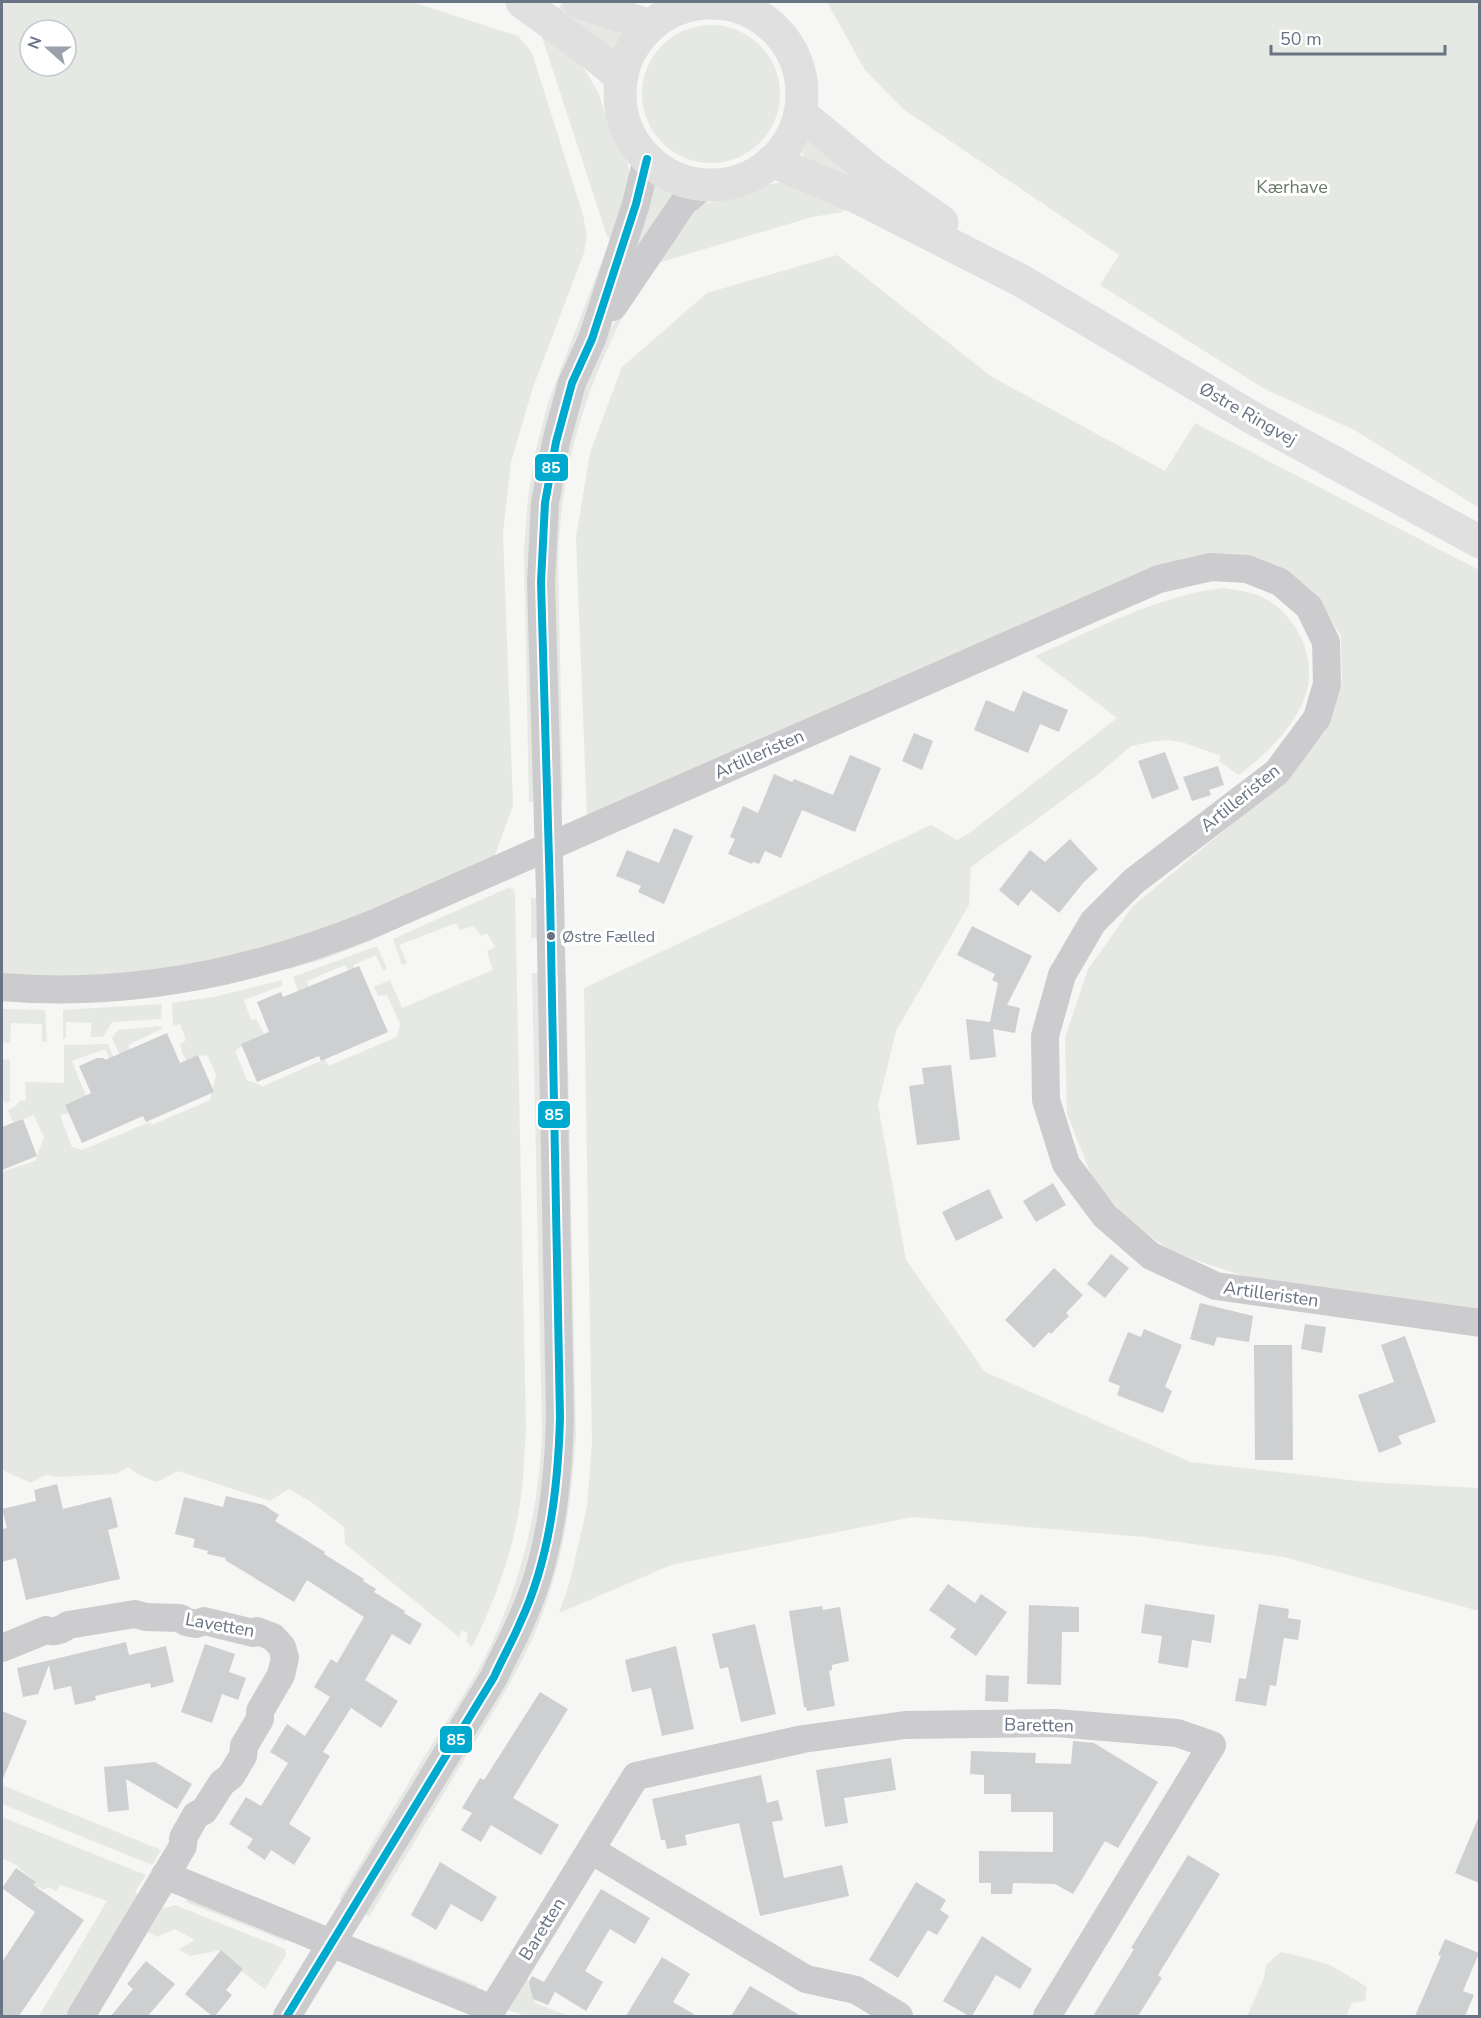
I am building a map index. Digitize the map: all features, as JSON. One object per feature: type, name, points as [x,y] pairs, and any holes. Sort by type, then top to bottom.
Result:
[{"type":"main road","points":[[522,2],[621,77]]},
{"type":"main road","points":[[579,2],[650,26]]},
{"type":"main road","points":[[713,3],[746,10],[761,18],[785,40],[799,70],[802,91],[800,113],[790,139],[772,161],[761,170],[735,182],[705,185],[674,177],[647,159],[632,140],[624,120],[620,99],[621,77],[632,49],[650,26],[679,8],[713,3]]},
{"type":"main road","name":"Østre Ringvej","points":[[800,113],[874,174],[953,229],[1020,280]]},
{"type":"main road","name":"Østre Ringvej","points":[[772,161],[859,198],[1020,280],[1251,417],[1479,542]]},
{"type":"street","points":[[287,2016],[503,1658],[521,1622],[541,1567],[554,1505],[559,1463],[560,1418],[549,846],[541,582],[545,503],[556,442],[572,383],[592,339],[636,204],[647,159]]},
{"type":"street","points":[[592,339],[684,202],[705,185]]},
{"type":"street","name":"Artilleristen","points":[[2,987],[52,990],[134,986],[197,978],[280,958],[343,936],[1159,579],[1211,567],[1247,569],[1280,582],[1309,607],[1326,642],[1326,684],[1317,718],[1277,772],[1134,881],[1093,922],[1062,975],[1045,1036],[1046,1100],[1066,1164],[1105,1216],[1151,1256],[1216,1286],[1479,1323]]},
{"type":"street","name":"Lavetten","points":[[2,1648],[46,1630],[57,1631],[68,1625],[140,1614],[146,1617],[180,1618],[196,1624],[204,1621],[253,1633],[257,1630],[273,1636],[279,1642],[285,1658],[281,1675],[260,1711],[260,1719],[244,1746],[243,1756],[204,1811],[196,1815],[183,1838],[183,1846],[81,2016]]},
{"type":"street","name":"Baretten","points":[[332,1943],[490,2013],[636,1776],[803,1739],[905,1725],[1056,1723],[1177,1733],[1212,1745],[1047,2016]]},
{"type":"street","points":[[591,1850],[806,1979],[856,1990],[899,2016]]},
{"type":"street","points":[[165,1875],[332,1943]]},
{"type":"green space","points":[[2,2],[412,2],[518,36],[532,53],[583,215],[587,236],[584,253],[533,387],[511,462],[503,533],[513,805],[493,861],[289,945],[110,978],[2,977]]},
{"type":"green space","points":[[562,2],[622,35],[612,52],[556,14]]},
{"type":"green space","name":"Kærhave","points":[[827,2],[1479,2],[1479,508],[1356,431],[1263,388],[1100,285],[1119,255],[903,109],[865,70]]},
{"type":"green space","points":[[711,25],[737,31],[760,45],[774,68],[780,94],[774,120],[760,143],[737,157],[711,163],[685,157],[662,143],[648,120],[642,94],[648,68],[662,45],[685,31]]},
{"type":"green space","points":[[544,33],[579,60],[598,92],[609,125],[627,162],[631,177],[613,241],[607,236],[542,37]]},
{"type":"green space","points":[[808,140],[863,180],[857,189],[804,157],[802,152]]},
{"type":"green space","points":[[784,182],[849,204],[843,212],[812,217],[658,263],[700,205],[741,196],[771,184]]},
{"type":"green space","points":[[654,185],[675,196],[640,253],[629,248]]},
{"type":"green space","points":[[606,250],[611,252],[554,401],[533,801],[529,802],[524,549],[528,499],[534,457],[549,400]]},
{"type":"green space","points":[[837,255],[992,377],[1165,471],[1195,423],[1479,570],[1479,1313],[1249,1278],[1172,1252],[1127,1219],[1092,1177],[1067,1114],[1065,1038],[1088,969],[1133,906],[1274,789],[1325,732],[1342,682],[1341,636],[1313,591],[1206,556],[587,815],[576,538],[590,453],[622,367],[707,293]]},
{"type":"green space","points":[[620,312],[624,314],[597,374],[576,435],[563,497],[558,563],[563,799],[556,800],[553,565],[559,478],[583,389],[599,350]]},
{"type":"green space","points":[[1223,588],[1256,595],[1275,605],[1285,614],[1300,635],[1308,660],[1309,673],[1308,686],[1299,711],[1277,741],[1239,775],[1219,761],[1221,756],[1185,743],[1169,740],[1131,746],[1096,776],[971,867],[969,905],[896,1031],[878,1105],[906,1260],[985,1372],[1190,1462],[1366,1482],[1479,1488],[1479,1611],[1284,1557],[1144,1537],[913,1517],[671,1565],[559,1613],[570,1581],[587,1507],[592,1443],[584,988],[931,825],[957,840],[971,832],[1117,718],[1035,656],[1150,606],[1198,592]]},
{"type":"green space","points":[[508,888],[513,889],[515,894],[526,1430],[521,1494],[513,1540],[495,1595],[472,1647],[466,1642],[468,1633],[462,1630],[459,1637],[345,1544],[344,1527],[314,1504],[289,1489],[270,1501],[178,1471],[157,1482],[139,1475],[128,1467],[116,1474],[57,1477],[46,1475],[31,1483],[2,1470],[2,1172],[35,1161],[44,1137],[34,1115],[13,1123],[8,1110],[17,1105],[19,1101],[26,1100],[25,1082],[64,1083],[64,1045],[108,1044],[117,1065],[113,1066],[105,1049],[72,1061],[86,1096],[65,1105],[69,1113],[60,1115],[72,1147],[82,1150],[150,1122],[152,1125],[210,1100],[216,1075],[208,1056],[198,1055],[187,1061],[181,1051],[180,1045],[186,1040],[180,1024],[173,1026],[172,1003],[213,997],[282,980],[282,986],[244,1000],[251,1020],[256,1019],[264,1034],[241,1044],[242,1046],[235,1051],[247,1080],[263,1086],[325,1059],[328,1066],[397,1037],[400,1024],[387,995],[378,996],[374,987],[390,980],[402,1008],[493,970],[487,951],[495,947],[487,933],[481,936],[474,926],[460,930],[456,923],[399,945],[407,963],[402,965],[393,939]]},
{"type":"green space","points":[[531,898],[536,898],[537,938],[531,938]]},
{"type":"green space","points":[[367,937],[373,940],[324,959],[289,969],[289,966]]},
{"type":"green space","points":[[377,946],[387,969],[383,971],[376,955],[353,965],[360,981],[355,982],[345,965],[307,981],[310,995],[301,999],[293,977]]},
{"type":"green space","points":[[532,973],[538,973],[547,1459],[536,1528],[517,1598],[486,1665],[344,1902],[339,1899],[483,1661],[508,1605],[526,1548],[532,1519],[542,1429]]},
{"type":"green space","points":[[566,973],[576,1434],[569,1507],[560,1555],[547,1602],[515,1674],[369,1917],[364,1913],[546,1584],[561,974]]},
{"type":"green space","points":[[162,1004],[161,1019],[112,1022],[103,1037],[91,1037],[91,1023],[66,1022],[66,1038],[63,1039],[63,1010]]},
{"type":"green space","points":[[2,1009],[45,1010],[47,1042],[42,1042],[42,1024],[11,1023],[10,1043],[2,1042]]},
{"type":"green space","points":[[162,1026],[162,1029],[128,1045],[134,1061],[122,1060],[112,1038],[118,1030]]},
{"type":"green space","points":[[2,1059],[10,1060],[10,1101],[5,1104],[2,1096]]},
{"type":"green space","points":[[2,1785],[161,1850],[152,1865],[2,1804]]},
{"type":"green space","points":[[2,1817],[146,1875],[135,1892],[140,1897],[69,2016],[39,2016],[107,1901],[60,1885],[56,1891],[48,1887],[43,1890],[38,1886],[27,1904],[22,1902],[36,1882],[16,1865],[2,1858]]},
{"type":"green space","points":[[187,1899],[287,1937],[285,1941],[186,1902]]},
{"type":"green space","points":[[175,1905],[285,1949],[286,1955],[265,1989],[241,1971],[243,1969],[221,1950],[190,1956],[179,1949],[195,1940],[175,1929],[157,1937],[148,1932],[162,1909]]},
{"type":"green space","points":[[377,1945],[478,1986],[472,1989],[376,1951]]},
{"type":"green space","points":[[1281,1952],[1332,1966],[1367,1987],[1365,2001],[1352,2003],[1346,2016],[1247,2016],[1264,1978],[1266,1965]]},
{"type":"green space","points":[[526,1978],[529,1980],[535,2003],[569,2016],[526,2016],[506,2009]]},
{"type":"building","points":[[1023,691],[1068,710],[1059,732],[1040,724],[1028,753],[974,730],[986,700],[1014,712]]},
{"type":"building","points":[[914,733],[933,741],[922,770],[902,761]]},
{"type":"building","points":[[1165,752],[1179,789],[1152,799],[1138,761]]},
{"type":"building","points":[[850,755],[881,768],[855,832],[802,810],[781,858],[765,851],[759,864],[753,862],[752,864],[728,854],[735,839],[730,837],[743,806],[758,813],[774,774],[792,782],[794,779],[833,795]]},
{"type":"building","points":[[1218,766],[1224,785],[1209,790],[1211,795],[1192,801],[1183,777]]},
{"type":"building","points":[[674,828],[693,836],[664,904],[638,892],[641,886],[616,876],[627,850],[659,863]]},
{"type":"building","points":[[1070,839],[1098,869],[1083,883],[1059,913],[1031,890],[1018,906],[999,890],[1030,850],[1045,862]]},
{"type":"building","points":[[972,926],[1032,956],[1007,1005],[1020,1008],[1015,1033],[993,1029],[996,1057],[970,1060],[966,1019],[990,1022],[998,983],[992,980],[995,974],[957,955]]},
{"type":"building","points":[[359,966],[388,1032],[321,1061],[319,1056],[257,1082],[241,1044],[269,1032],[257,1002],[281,992],[283,997]]},
{"type":"building","points":[[167,1033],[180,1063],[198,1055],[214,1092],[146,1122],[143,1116],[82,1143],[65,1105],[91,1093],[79,1066],[97,1058],[105,1060]]},
{"type":"building","points":[[951,1065],[960,1140],[917,1145],[909,1086],[924,1084],[922,1068]]},
{"type":"building","points":[[23,1119],[37,1156],[2,1170],[2,1127]]},
{"type":"building","points":[[1053,1183],[1066,1205],[1036,1222],[1023,1201]]},
{"type":"building","points":[[989,1189],[1003,1218],[956,1241],[942,1212]]},
{"type":"building","points":[[1111,1254],[1129,1268],[1105,1298],[1087,1284]]},
{"type":"building","points":[[1054,1268],[1083,1295],[1066,1313],[1069,1316],[1034,1348],[1005,1320]]},
{"type":"building","points":[[1200,1303],[1253,1316],[1249,1342],[1217,1337],[1214,1346],[1190,1339]]},
{"type":"building","points":[[1305,1324],[1326,1327],[1322,1353],[1301,1349]]},
{"type":"building","points":[[1144,1329],[1182,1345],[1165,1387],[1172,1391],[1163,1413],[1117,1395],[1120,1386],[1108,1381],[1128,1332],[1141,1337]]},
{"type":"building","points":[[1405,1336],[1436,1422],[1398,1436],[1402,1444],[1379,1453],[1358,1395],[1394,1382],[1381,1345]]},
{"type":"building","points":[[1254,1345],[1292,1345],[1293,1460],[1255,1460]]},
{"type":"building","points":[[57,1484],[63,1509],[111,1497],[118,1527],[108,1530],[120,1579],[26,1600],[16,1558],[2,1562],[2,1529],[7,1528],[2,1509],[36,1501],[34,1490]]},
{"type":"building","points":[[226,1496],[264,1505],[279,1515],[275,1521],[364,1579],[363,1581],[376,1589],[374,1592],[422,1624],[410,1645],[392,1634],[365,1680],[398,1701],[381,1728],[351,1708],[323,1752],[330,1756],[289,1824],[311,1838],[294,1865],[271,1850],[265,1860],[247,1848],[253,1839],[229,1824],[246,1797],[261,1806],[288,1763],[270,1752],[287,1724],[305,1736],[330,1697],[314,1687],[331,1659],[337,1663],[364,1617],[307,1580],[294,1602],[225,1560],[226,1558],[207,1554],[208,1551],[193,1547],[195,1539],[175,1534],[184,1497],[223,1507]]},
{"type":"building","points":[[948,1584],[975,1603],[981,1594],[1007,1612],[976,1656],[950,1637],[956,1629],[929,1610]]},
{"type":"building","points":[[1145,1604],[1215,1615],[1211,1643],[1192,1640],[1188,1668],[1158,1663],[1162,1636],[1141,1633]]},
{"type":"building","points":[[1259,1604],[1289,1609],[1288,1618],[1301,1620],[1298,1640],[1284,1638],[1276,1686],[1270,1685],[1266,1706],[1235,1701],[1239,1678],[1246,1679]]},
{"type":"building","points":[[1029,1605],[1079,1607],[1079,1632],[1062,1632],[1061,1685],[1027,1684]]},
{"type":"building","points":[[822,1606],[823,1610],[840,1607],[849,1661],[832,1665],[832,1670],[829,1671],[835,1706],[807,1711],[804,1707],[789,1611]]},
{"type":"building","points":[[755,1624],[776,1714],[741,1722],[728,1667],[720,1669],[712,1634]]},
{"type":"building","points":[[126,1642],[129,1655],[166,1646],[174,1682],[151,1688],[150,1683],[95,1696],[96,1700],[75,1705],[71,1686],[54,1690],[49,1665],[38,1694],[23,1697],[17,1668]]},
{"type":"building","points":[[205,1644],[235,1654],[229,1672],[246,1678],[238,1700],[222,1694],[212,1723],[181,1712]]},
{"type":"building","points":[[676,1646],[694,1729],[662,1736],[651,1688],[632,1692],[625,1660]]},
{"type":"building","points":[[986,1675],[1009,1676],[1008,1702],[985,1701]]},
{"type":"building","points":[[540,1692],[568,1709],[513,1798],[559,1825],[541,1855],[491,1825],[481,1842],[461,1830],[472,1813],[462,1808],[480,1778],[484,1780]]},
{"type":"building","points":[[2,1711],[27,1721],[2,1781]]},
{"type":"building","points":[[1073,1741],[1094,1743],[1158,1782],[1118,1848],[1105,1841],[1073,1894],[1055,1884],[1013,1883],[1012,1894],[991,1894],[991,1883],[979,1883],[979,1851],[1053,1852],[1053,1812],[1011,1812],[1011,1794],[984,1794],[984,1775],[970,1774],[971,1751],[1036,1753],[1035,1763],[1071,1764]]},
{"type":"building","points":[[891,1758],[896,1790],[844,1798],[848,1823],[825,1827],[816,1770]]},
{"type":"building","points":[[155,1762],[192,1784],[177,1809],[126,1779],[129,1810],[108,1812],[104,1767]]},
{"type":"building","points":[[761,1775],[767,1803],[778,1800],[783,1820],[772,1822],[784,1878],[842,1865],[849,1896],[760,1916],[739,1823],[685,1835],[687,1845],[667,1849],[665,1840],[661,1840],[652,1799]]},
{"type":"building","points":[[1479,1816],[1479,1883],[1455,1873]]},
{"type":"building","points":[[1188,1855],[1220,1874],[1158,1975],[1162,1978],[1138,2016],[1093,2016],[1134,1949],[1131,1948]]},
{"type":"building","points":[[440,1862],[497,1897],[482,1922],[451,1904],[436,1930],[411,1915]]},
{"type":"building","points":[[16,1868],[36,1882],[33,1885],[84,1920],[19,2016],[2,2016],[2,1962],[35,1912],[2,1888]]},
{"type":"building","points":[[916,1882],[946,1900],[940,1910],[949,1916],[937,1935],[928,1930],[898,1978],[869,1960]]},
{"type":"building","points":[[601,1889],[650,1918],[635,1944],[610,1929],[585,1971],[603,1982],[586,2011],[555,1992],[548,2005],[533,1999],[529,1982],[532,1976],[544,1982]]},
{"type":"building","points":[[982,1936],[1032,1969],[1020,1989],[996,1975],[972,2016],[969,2016],[943,2001]]},
{"type":"building","points":[[1445,1939],[1479,1953],[1463,1991],[1474,1995],[1465,2016],[1415,2016],[1441,1956],[1438,1955]]},
{"type":"building","points":[[221,1950],[243,1969],[226,1990],[232,1995],[215,2016],[212,2016],[185,1994]]},
{"type":"building","points":[[662,1957],[690,1974],[673,2002],[697,2016],[626,2016]]},
{"type":"building","points":[[146,1961],[175,1984],[148,2016],[111,2016],[133,1989],[127,1984]]},
{"type":"building","points":[[750,1986],[801,2016],[731,2016]]},
{"type":"transit line","name":"85","points":[[287,2016],[494,1677],[530,1599],[539,1574],[551,1522],[560,1418],[550,894],[541,582],[545,503],[556,442],[572,383],[592,339],[636,204],[647,159]]},
{"type":"place","name":"Østre Fælled","points":[[551,936]]}]
